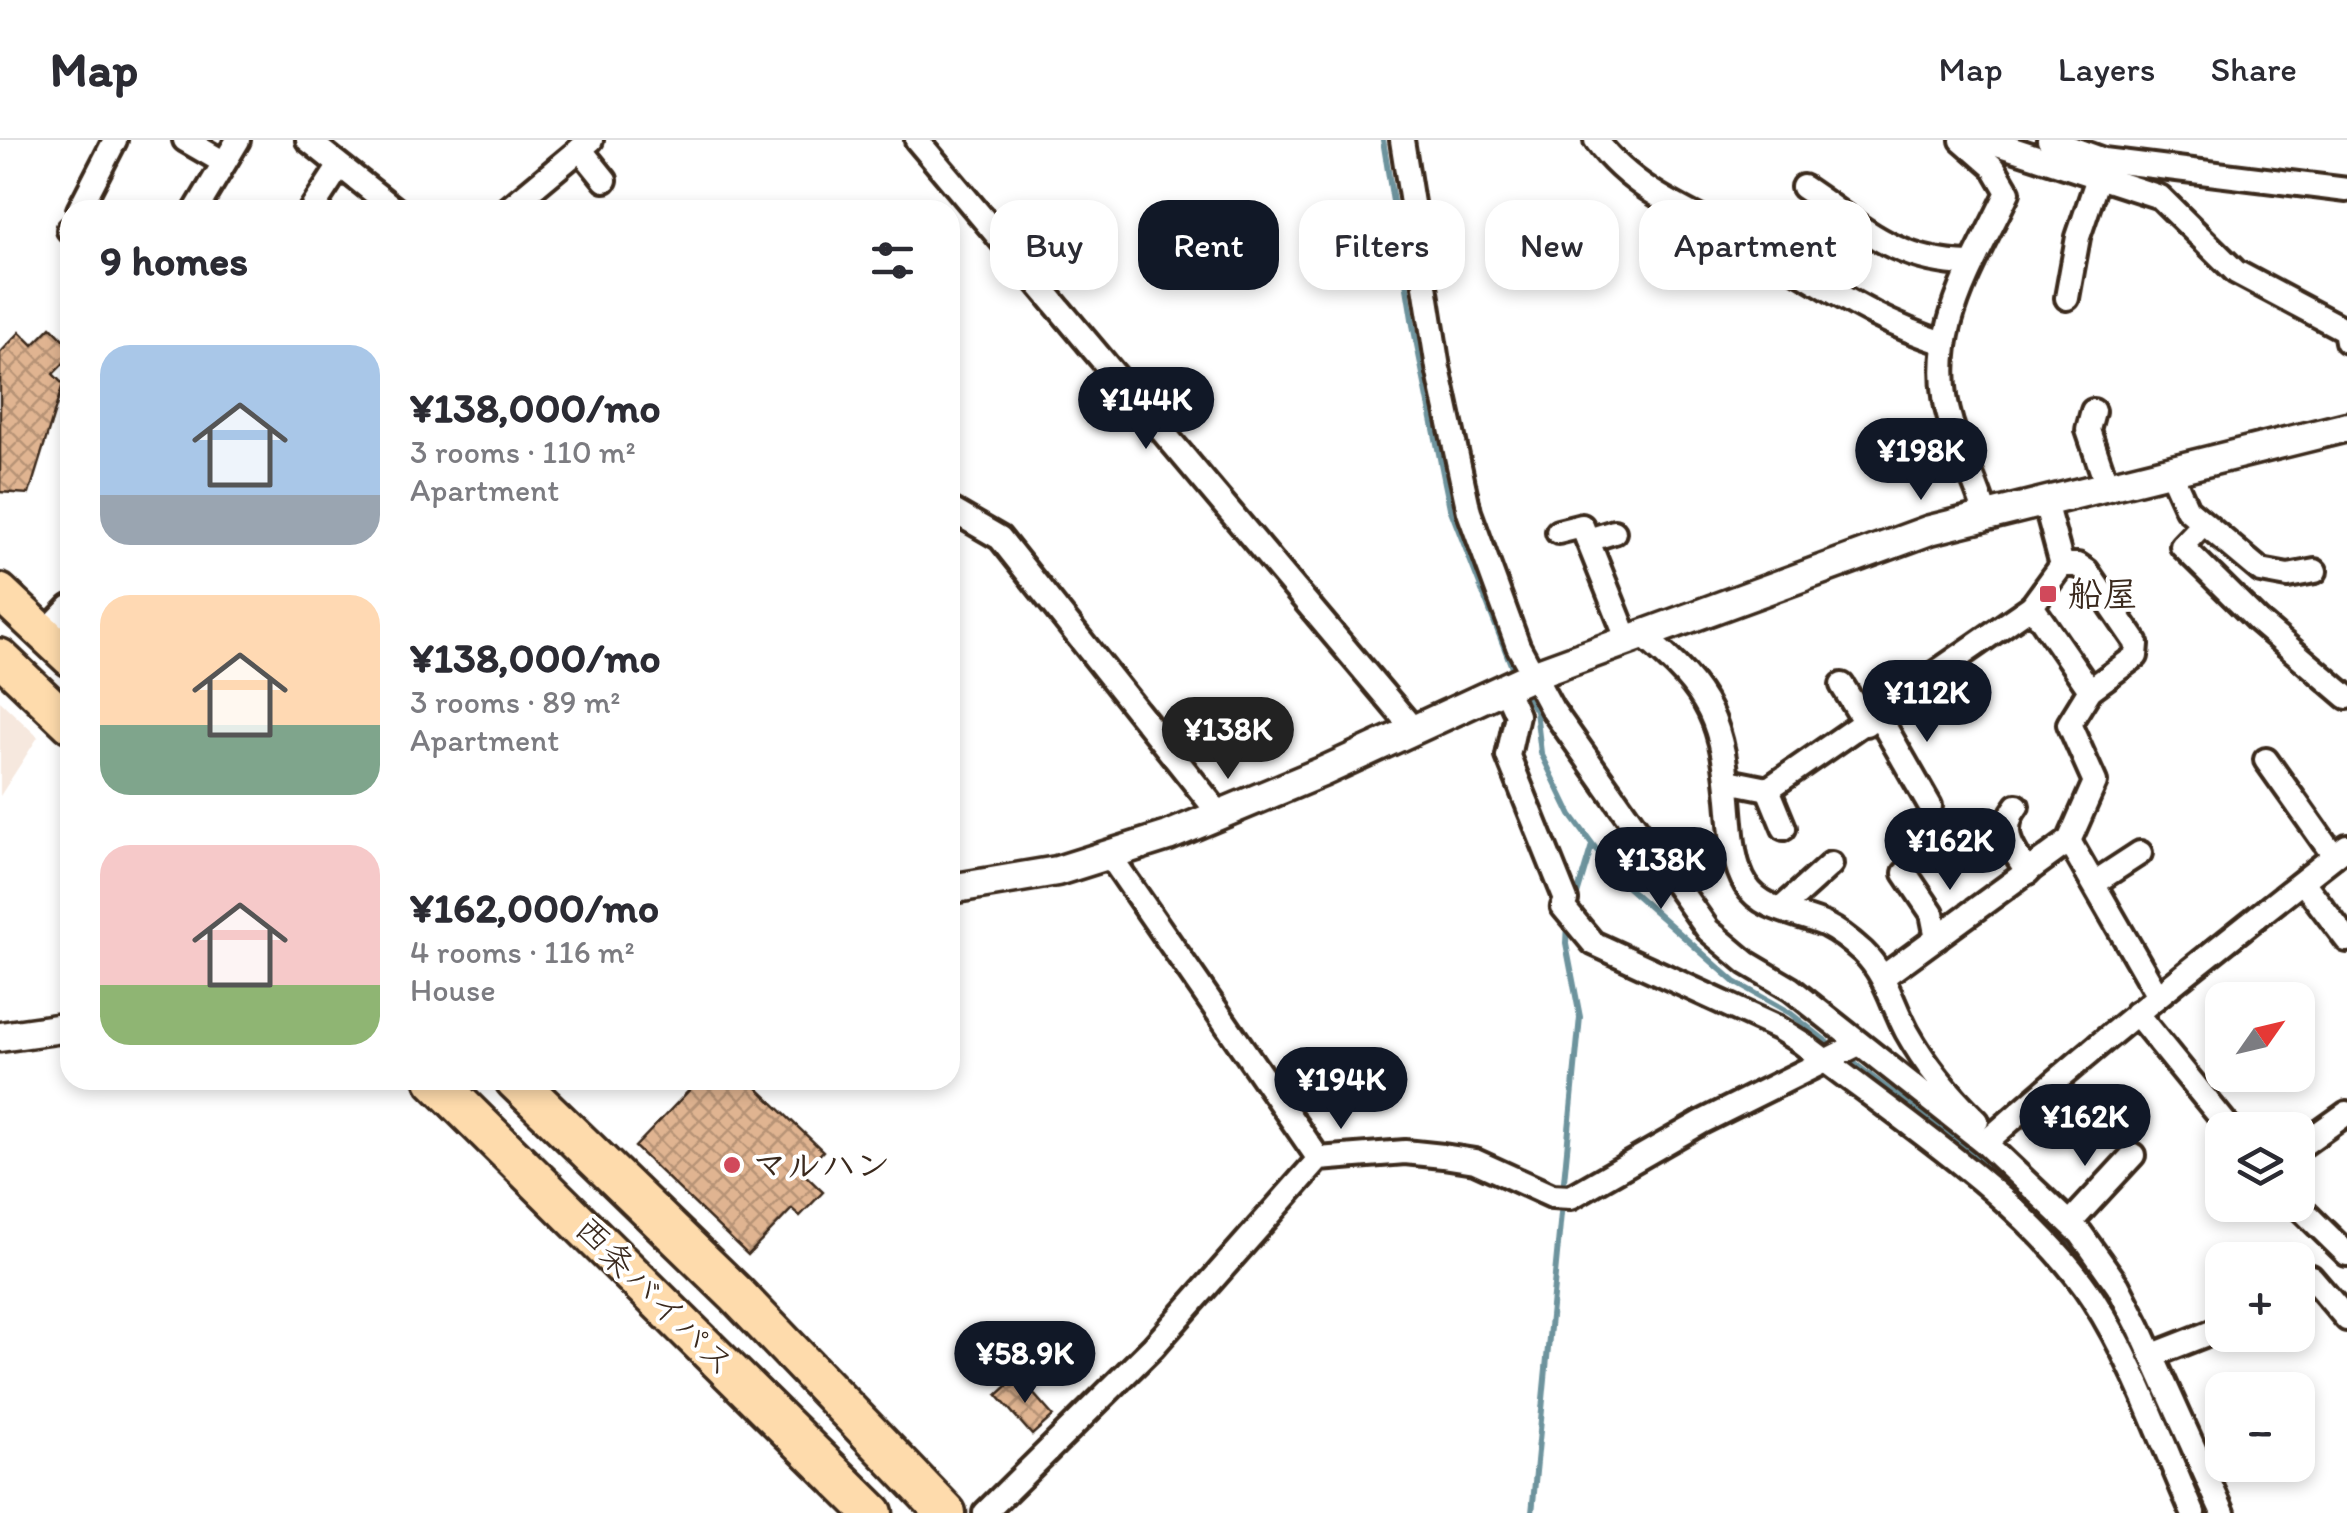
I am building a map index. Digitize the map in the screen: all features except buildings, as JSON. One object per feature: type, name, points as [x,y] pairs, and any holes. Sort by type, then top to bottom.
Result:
[{"type":"highway","name":"西条バイパス","points":[[445,1090],[873,1513]]},
{"type":"highway","name":"西条バイパス","points":[[524,1090],[738,1295],[946,1513]]},
{"type":"main road","points":[[0,592],[60,649]]},
{"type":"main road","points":[[0,656],[60,714]]},
{"type":"street","points":[[85,200],[115,140]]},
{"type":"street","points":[[185,140],[223,162]]},
{"type":"street","points":[[202,200],[238,140]]},
{"type":"street","points":[[917,140],[1414,730]]},
{"type":"street","points":[[1402,140],[1438,368],[1469,512],[1518,646],[1517,715],[1508,756],[1566,900],[1563,908],[1576,918],[1593,943],[1778,1028],[1829,1060],[2032,1224],[2068,1265],[2127,1359],[2193,1513]]},
{"type":"street","points":[[1962,140],[1994,168],[2008,192],[1969,264],[1949,312],[1944,343],[1952,425],[1986,516]]},
{"type":"street","points":[[1986,140],[2101,168],[2347,190]]},
{"type":"street","points":[[2049,140],[2160,197],[2236,272],[2345,330],[2347,341]]},
{"type":"street","points":[[318,143],[339,167],[383,200]]},
{"type":"street","points":[[522,200],[586,144],[604,180]]},
{"type":"street","points":[[1608,144],[1632,179],[1769,254],[1854,308],[1944,343]]},
{"type":"street","points":[[318,200],[339,167]]},
{"type":"street","points":[[2067,298],[2078,236],[2101,168]]},
{"type":"street","points":[[1803,188],[1872,239],[1939,264],[1969,264]]},
{"type":"street","points":[[2093,411],[2088,430],[2106,486]]},
{"type":"street","points":[[960,887],[1057,871],[1222,816],[1519,682],[1930,530],[2347,427]]},
{"type":"street","points":[[2170,471],[2177,493],[2203,524],[2270,576],[2309,575],[2315,570]]},
{"type":"street","points":[[2045,502],[2062,565]]},
{"type":"street","points":[[960,515],[1000,538],[1222,816]]},
{"type":"street","points":[[2203,524],[2182,546],[2258,622],[2347,697]]},
{"type":"street","points":[[1558,532],[1582,526],[1635,638],[1698,687],[1719,735],[1739,872],[1758,899],[1838,932],[1883,977],[1906,1031],[1929,1068],[1989,1140],[2070,1222],[2118,1286],[2222,1513]]},
{"type":"street","points":[[1588,540],[1614,532]]},
{"type":"street","points":[[1883,977],[2069,841],[2095,782],[2069,724],[2090,690],[2136,656],[2137,644],[2088,571],[2078,564],[2062,565]]},
{"type":"street","points":[[1728,781],[1768,789],[2032,606],[2062,565]]},
{"type":"street","points":[[2032,606],[2090,690]]},
{"type":"street","points":[[44,634],[60,617]]},
{"type":"street","points":[[1519,682],[1695,916],[1747,963],[1791,989],[1857,1045],[1989,1140]]},
{"type":"street","points":[[1842,685],[1901,750],[1907,772],[1930,806]]},
{"type":"street","points":[[1989,1140],[2136,1013],[2344,849],[2266,760]]},
{"type":"street","points":[[1768,789],[1784,828]]},
{"type":"street","points":[[2017,806],[2007,818],[2006,831],[2028,872]]},
{"type":"street","points":[[2069,841],[2158,996]]},
{"type":"street","points":[[2094,884],[2140,853]]},
{"type":"street","points":[[1110,856],[1319,1159]]},
{"type":"street","points":[[1781,909],[1832,864]]},
{"type":"street","points":[[1905,873],[1932,912],[1937,938]]},
{"type":"street","points":[[2303,882],[2347,940]]},
{"type":"street","points":[[2136,1013],[2216,1112]]},
{"type":"street","points":[[0,1038],[60,1029]]},
{"type":"street","points":[[985,1513],[1153,1347],[1319,1159],[1404,1152],[1443,1156],[1475,1161],[1552,1196],[1572,1198],[1702,1122],[1857,1045]]},
{"type":"street","points":[[2315,1136],[2347,1112]]},
{"type":"street","points":[[2070,1222],[2134,1155]]},
{"type":"street","points":[[2314,1222],[2347,1254]]},
{"type":"street","points":[[2315,1282],[2347,1319]]},
{"type":"street","points":[[2153,1356],[2205,1335]]},
{"type":"shaded area","points":[[0,701],[38,737],[0,796]]},
{"type":"waterway","points":[[1383,140],[1413,325],[1450,508],[1515,675]]},
{"type":"waterway","points":[[1521,686],[1536,711],[1541,753],[1571,815],[1618,879],[1735,982],[1790,1013],[1836,1049]]},
{"type":"waterway","points":[[1574,905],[1592,845]]},
{"type":"waterway","points":[[1563,1191],[1580,1017],[1566,944],[1567,921]]},
{"type":"waterway","points":[[1846,1057],[1971,1152],[2059,1232],[2092,1273],[2139,1354]]},
{"type":"waterway","points":[[1532,1513],[1562,1203]]},
{"type":"waterway","points":[[2171,1425],[2209,1513]]},
{"type":"place","name":"船屋","points":[[2048,594]]},
{"type":"place","name":"マルハン","points":[[732,1165]]}]
